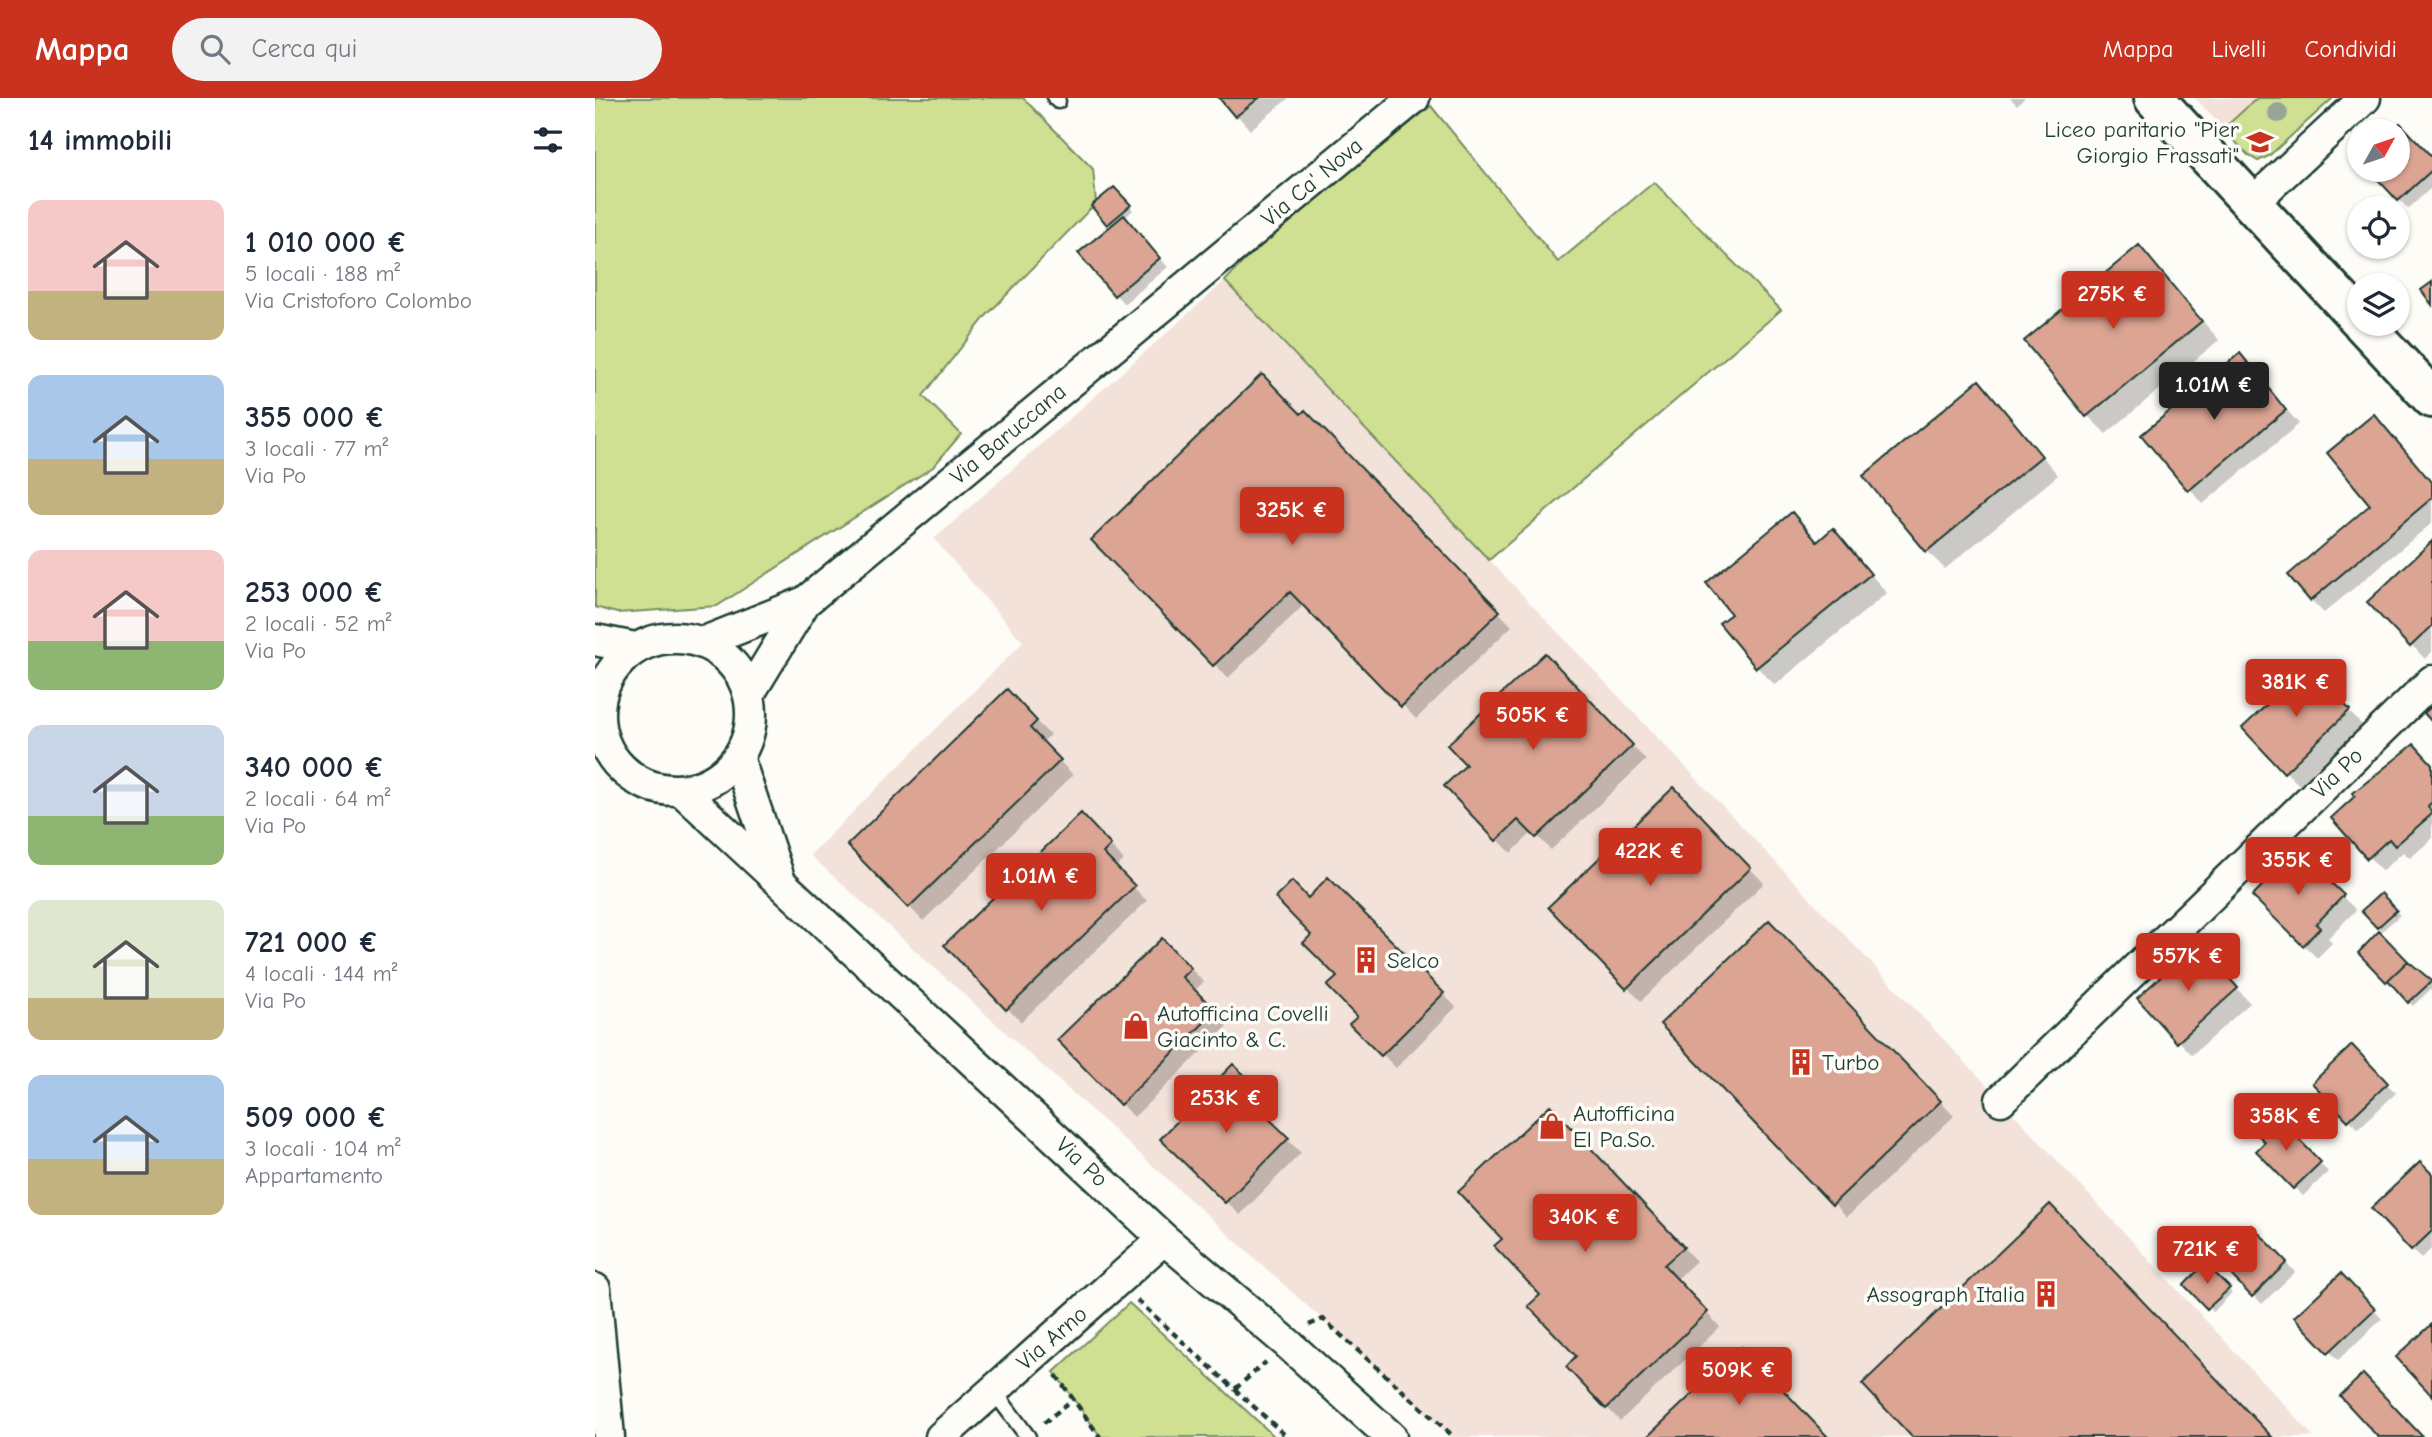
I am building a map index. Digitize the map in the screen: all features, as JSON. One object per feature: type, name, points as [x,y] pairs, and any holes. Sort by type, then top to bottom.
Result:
[{"type":"street","name":"Via Ca' Nova","points":[[1210,266],[1414,98]]},
{"type":"street","points":[[2154,98],[2347,306]]},
{"type":"street","points":[[2252,203],[2365,98]]},
{"type":"street","name":"Via Baruccana","points":[[702,643],[805,602],[1210,266]]},
{"type":"street","points":[[2374,336],[2432,398]]},
{"type":"street","name":"Via Baruccana","points":[[749,694],[805,602]]},
{"type":"street","points":[[686,638],[702,643],[712,647],[733,664],[749,694],[752,721],[745,747],[730,769],[708,784],[682,792],[655,789],[631,778],[612,759],[597,719],[614,666],[635,648],[660,639],[686,638]]},
{"type":"street","points":[[595,640],[635,648]]},
{"type":"street","name":"Via Po","points":[[2001,1100],[2432,681]]},
{"type":"street","name":"Via Po","points":[[738,757],[780,879]]},
{"type":"street","name":"Via Po","points":[[682,792],[780,879],[1164,1239],[1391,1437]]},
{"type":"street","name":"Via Arno","points":[[941,1437],[1164,1239]]},
{"type":"street","points":[[595,1289],[609,1437]]},
{"type":"lane","points":[[993,1390],[1028,1436]]},
{"type":"path","points":[[1128,1292],[1287,1437]]},
{"type":"path","points":[[1053,1372],[1100,1437]]},
{"type":"path","points":[[1028,1436],[1073,1399]]},
{"type":"shaded area","name":"Liceo paritario \"Pier Giorgio Frassati\"","points":[[2195,98],[2333,98],[2269,156],[2258,161],[2248,155]]},
{"type":"shaded area","points":[[1225,281],[2001,1100],[2314,1437],[1452,1437],[810,855],[1023,642],[934,539]]},
{"type":"green space","points":[[595,98],[1023,98],[1093,169],[1096,203],[986,316],[923,396],[961,434],[933,467],[717,606],[617,613],[595,607]]},
{"type":"green space","name":"Liceo paritario \"Pier Giorgio Frassati\"","points":[[2257,98],[2333,98],[2269,156],[2258,161],[2248,155],[2223,129]]},
{"type":"green space","points":[[1431,106],[1558,262],[1654,182],[1781,310],[1489,560],[1225,281],[1259,245]]},
{"type":"green space","points":[[1129,1303],[1275,1437],[1101,1437],[1054,1372]]},
{"type":"building","points":[[1219,98],[1259,98],[1235,117]]},
{"type":"building","points":[[2410,134],[2432,157],[2432,170],[2403,196],[2393,196],[2380,182],[2410,182]]},
{"type":"building","points":[[1114,187],[1131,205],[1107,225],[1091,206]]},
{"type":"building","points":[[1124,215],[1160,258],[1114,296],[1078,253]]},
{"type":"building","points":[[2139,245],[2202,321],[2086,417],[2024,341]]},
{"type":"building","points":[[2432,282],[2432,305],[2421,290]]},
{"type":"building","points":[[2240,353],[2286,410],[2188,491],[2141,435]]},
{"type":"building","points":[[1262,374],[1301,414],[1305,410],[1500,611],[1401,707],[1290,592],[1213,666],[1091,540]]},
{"type":"building","points":[[1979,380],[2042,456],[1926,552],[1863,476]]},
{"type":"building","points":[[2374,414],[2432,483],[2432,498],[2310,601],[2288,575],[2370,505],[2327,453]]},
{"type":"building","points":[[1792,512],[1817,542],[1833,528],[1871,574],[1756,668],[1719,623],[1731,614],[1706,583]]},
{"type":"building","points":[[2432,541],[2432,626],[2410,647],[2367,602]]},
{"type":"building","points":[[1545,653],[1633,745],[1536,838],[1518,820],[1496,841],[1444,786],[1466,765],[1447,745]]},
{"type":"building","points":[[2308,666],[2350,710],[2284,773],[2242,728]]},
{"type":"building","points":[[1007,689],[1037,721],[1030,728],[1061,760],[908,908],[847,845]]},
{"type":"building","points":[[2432,706],[2432,722],[2424,713]]},
{"type":"building","points":[[2414,744],[2432,764],[2432,802],[2428,806],[2432,814],[2395,846],[2389,839],[2367,859],[2331,818],[2355,796],[2353,793]]},
{"type":"building","points":[[1674,787],[1751,868],[1626,989],[1548,907]]},
{"type":"building","points":[[1081,813],[1111,845],[1103,853],[1135,886],[1006,1010],[944,945]]},
{"type":"building","points":[[2297,850],[2344,895],[2316,924],[2320,928],[2303,946],[2252,896]]},
{"type":"building","name":"Selco","points":[[1328,877],[1444,993],[1381,1056],[1349,1024],[1357,1017],[1327,986],[1337,977],[1303,943],[1311,935],[1275,898],[1292,881],[1308,898]]},
{"type":"building","points":[[2381,893],[2397,910],[2377,928],[2361,911]]},
{"type":"building","name":"Turbo","points":[[1769,920],[1941,1101],[1832,1205],[1660,1024]]},
{"type":"building","points":[[2379,931],[2408,961],[2386,982],[2358,953]]},
{"type":"building","name":"Autofficina Covelli Giacinto & C.","points":[[1162,938],[1191,968],[1182,977],[1216,1011],[1120,1105],[1057,1040]]},
{"type":"building","points":[[2198,943],[2238,988],[2177,1043],[2137,998]]},
{"type":"building","points":[[2408,961],[2432,981],[2408,1003],[2388,980]]},
{"type":"building","points":[[2352,1045],[2388,1083],[2348,1121],[2312,1083]]},
{"type":"building","points":[[1233,1064],[1265,1095],[1255,1105],[1289,1138],[1225,1203],[1160,1139]]},
{"type":"building","points":[[1550,1105],[1684,1247],[1664,1265],[1708,1312],[1606,1409],[1566,1367],[1576,1356],[1528,1306],[1540,1295],[1494,1246],[1502,1239],[1458,1192]]},
{"type":"building","points":[[2276,1116],[2321,1162],[2293,1189],[2256,1151],[2265,1142],[2257,1134]]},
{"type":"building","points":[[2420,1162],[2432,1174],[2432,1231],[2411,1251],[2371,1208]]},
{"type":"building","name":"Assograph Italia","points":[[2050,1204],[2272,1437],[1912,1437],[1862,1384]]},
{"type":"building","points":[[2251,1225],[2287,1262],[2252,1297],[2216,1259]]},
{"type":"building","points":[[2205,1263],[2230,1288],[2207,1309],[2184,1285]]},
{"type":"building","points":[[2341,1273],[2375,1309],[2328,1353],[2294,1317]]},
{"type":"building","points":[[2432,1324],[2432,1396],[2396,1357]]},
{"type":"building","points":[[1742,1347],[1828,1437],[1647,1437]]},
{"type":"building","points":[[2363,1374],[2421,1437],[2378,1437],[2340,1396]]},
{"type":"place","name":"Liceo paritario \"Pier Giorgio Frassati\"","points":[[2260,142]]},
{"type":"place","name":"Selco","points":[[1366,960]]},
{"type":"place","name":"Autofficina Covelli Giacinto & C.","points":[[1136,1026]]},
{"type":"place","name":"Turbo","points":[[1801,1062]]},
{"type":"place","name":"Autofficina El Pa.So.","points":[[1552,1126]]},
{"type":"place","name":"Assograph Italia","points":[[2046,1294]]}]
